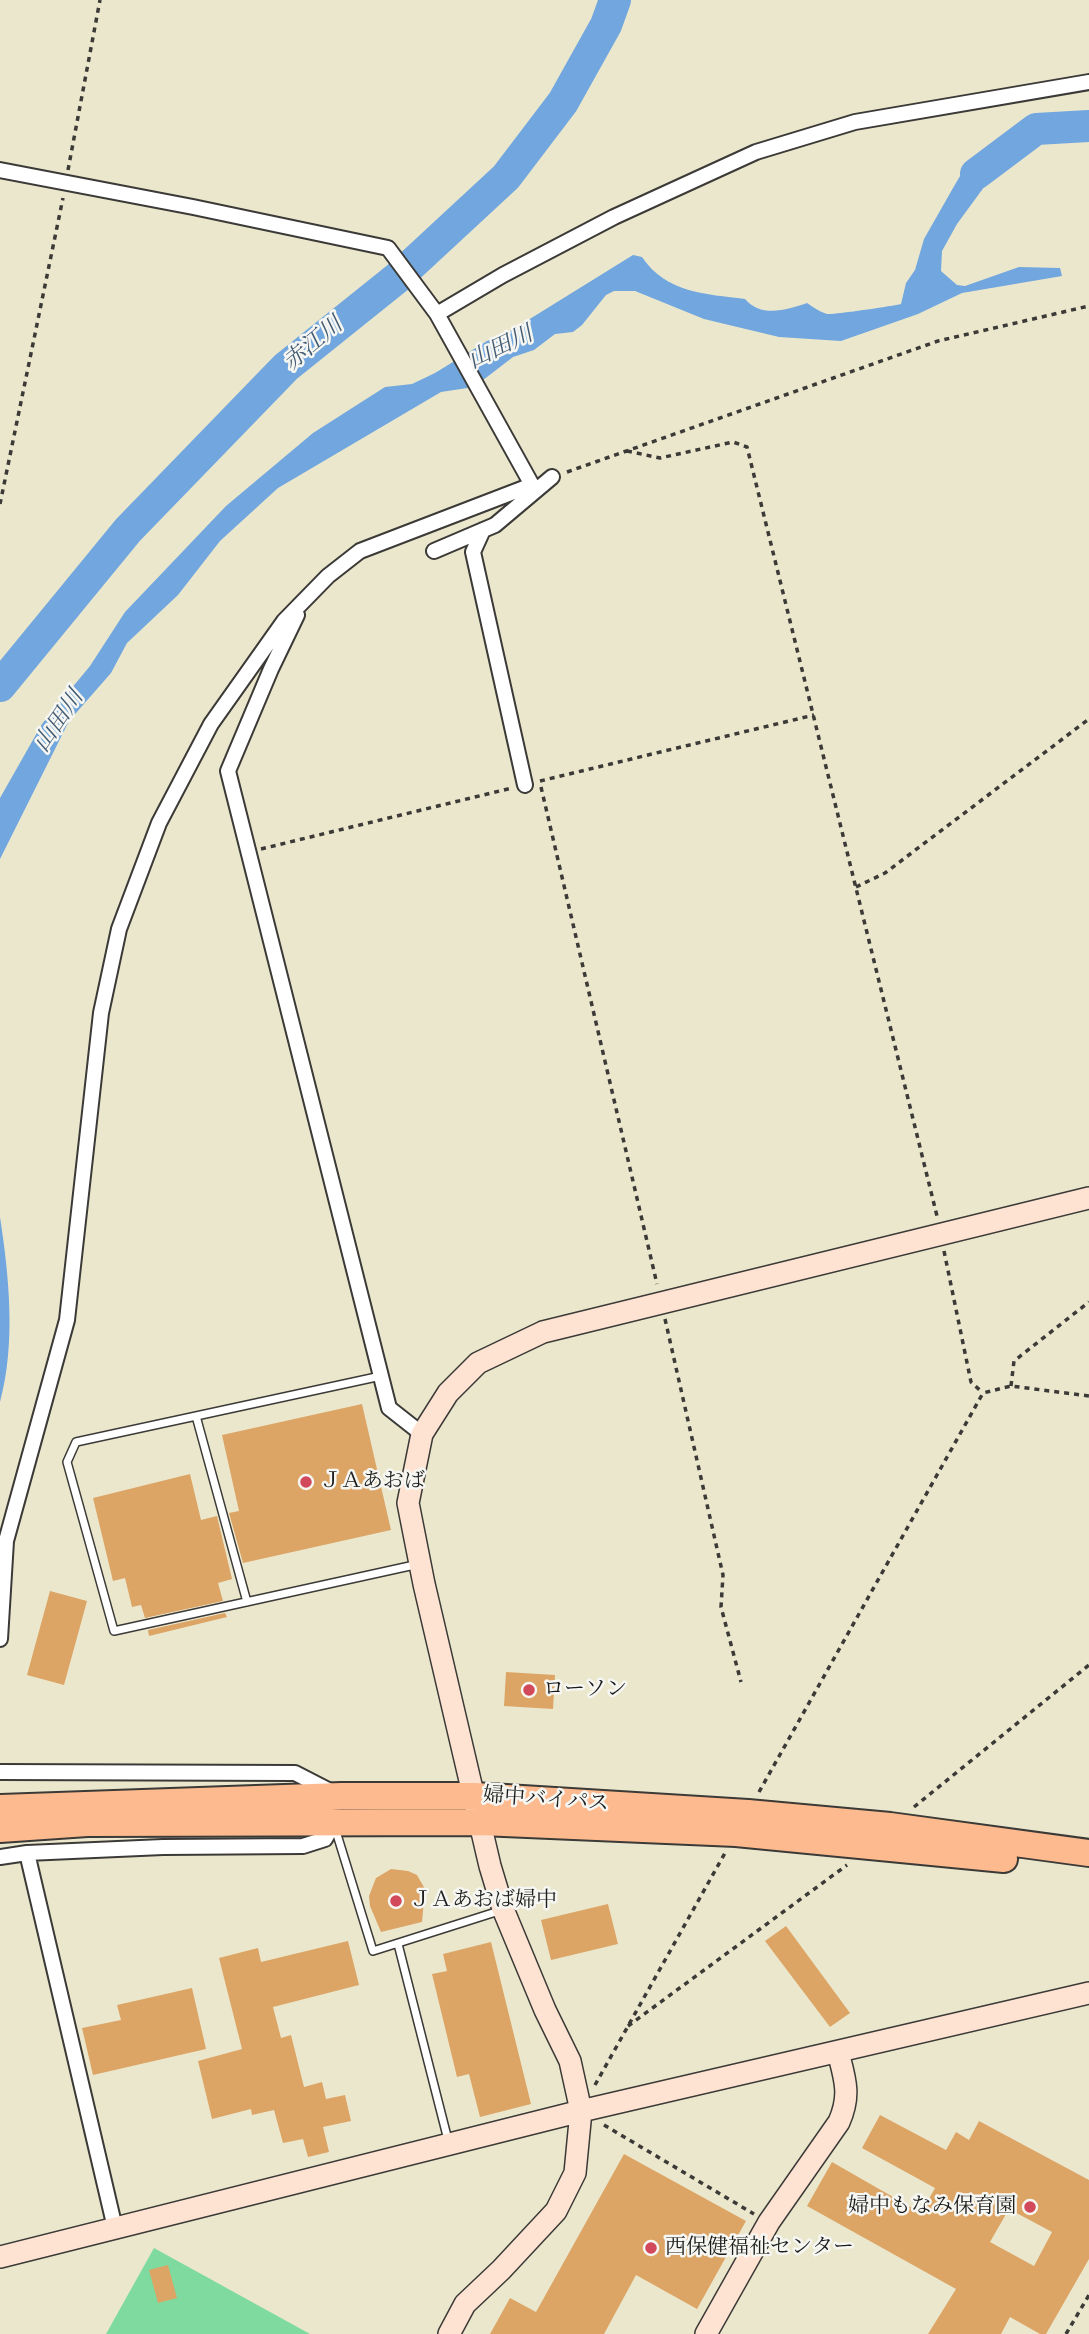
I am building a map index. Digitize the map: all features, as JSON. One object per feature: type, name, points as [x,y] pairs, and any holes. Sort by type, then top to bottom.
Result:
[{"type":"highway","name":"婦中バイパス","points":[[0,1808],[341,1796],[474,1796],[742,1823],[1089,1853]]},
{"type":"highway","name":"婦中バイパス","points":[[0,1829],[87,1823],[742,1823]]},
{"type":"highway","name":"婦中バイパス","points":[[882,1835],[1089,1871]]},
{"type":"street","points":[[437,314],[503,275],[614,217],[756,152],[855,122],[1089,82]]},
{"type":"street","points":[[0,170],[388,248],[437,314],[531,485],[360,551],[328,576],[284,621],[211,724],[159,823],[118,929],[101,1013],[67,1320],[6,1541],[0,1639]]},
{"type":"street","points":[[434,551],[495,525],[552,477]]},
{"type":"street","points":[[483,530],[473,552],[532,784]]},
{"type":"street","points":[[305,600],[271,669],[228,771],[389,1408],[422,1434]]},
{"type":"street","points":[[449,2334],[465,2304],[556,2211],[575,2173],[581,2111],[570,2061],[544,2010],[503,1909],[490,1866],[408,1503],[422,1434],[448,1393],[478,1363],[543,1332],[1089,1198]]},
{"type":"street","points":[[0,1772],[295,1773],[341,1796]]},
{"type":"street","points":[[0,1857],[27,1853],[163,1847],[303,1846],[325,1839],[334,1823]]},
{"type":"street","points":[[27,1853],[115,2228]]},
{"type":"street","points":[[0,2257],[581,2111],[1089,1993]]},
{"type":"street","points":[[706,2334],[769,2222],[839,2122],[846,2106],[847,2084],[838,2052]]},
{"type":"lane","points":[[381,1376],[76,1442],[67,1462],[114,1631],[420,1564]]},
{"type":"lane","points":[[196,1416],[247,1602]]},
{"type":"lane","points":[[334,1823],[373,1951],[503,1909]]},
{"type":"lane","points":[[398,1944],[449,2144]]},
{"type":"path","points":[[0,504],[66,183],[100,0]]},
{"type":"path","points":[[552,477],[938,341],[1089,306]]},
{"type":"path","points":[[627,451],[660,458],[733,442],[747,447],[942,1236],[971,1382],[983,1393]]},
{"type":"path","points":[[856,887],[885,873],[1089,719]]},
{"type":"path","points":[[532,784],[661,1304],[723,1574],[721,1607],[741,1682]]},
{"type":"path","points":[[1011,1386],[1014,1361],[1089,1302]]},
{"type":"path","points":[[769,2222],[581,2111],[771,1767],[983,1393],[1011,1386],[1089,1396]]},
{"type":"path","points":[[625,2028],[882,1835],[1089,1665]]},
{"type":"path","points":[[1066,2334],[1089,2295]]},
{"type":"green space","points":[[154,2248],[310,2334],[106,2334]]},
{"type":"water","name":"山田川","points":[[1001,139],[1014,154],[1005,165],[998,168],[957,224],[942,251],[941,271],[957,285],[965,286],[1019,267],[1060,268],[1062,276],[962,293],[918,314],[841,341],[779,337],[704,319],[635,291],[614,291],[606,295],[573,332],[555,334],[534,350],[513,357],[474,387],[441,392],[278,488],[220,541],[178,595],[127,643],[111,673],[69,721],[0,859],[0,798],[42,724],[90,666],[125,612],[226,506],[313,433],[385,387],[412,384],[435,373],[487,341],[512,330],[633,255],[642,257],[652,269],[675,285],[702,293],[745,299],[759,309],[783,310],[807,303],[831,314],[901,304],[906,283],[915,270],[924,239],[963,171],[981,151]]},
{"type":"water","points":[[0,1217],[8,1286],[9,1333],[5,1380],[0,1402]]},
{"type":"building","name":"ＪＡあおば","points":[[362,1404],[391,1530],[243,1563],[229,1513],[239,1511],[222,1435]]},
{"type":"building","points":[[190,1474],[201,1520],[217,1516],[232,1579],[218,1583],[223,1601],[145,1618],[141,1605],[132,1607],[125,1578],[113,1581],[93,1498]]},
{"type":"building","points":[[50,1591],[87,1601],[64,1685],[27,1675]]},
{"type":"building","points":[[225,1613],[227,1617],[149,1636],[148,1630]]},
{"type":"building","name":"ローソン","points":[[506,1672],[555,1675],[553,1709],[504,1706]]},
{"type":"building","name":"ＪＡあおば婦中","points":[[391,1869],[417,1875],[425,1889],[422,1922],[381,1932],[370,1906],[369,1896],[376,1878]]},
{"type":"building","points":[[608,1904],[618,1944],[551,1960],[541,1920]]},
{"type":"building","points":[[786,1926],[850,2013],[830,2027],[765,1941]]},
{"type":"building","points":[[348,1941],[359,1985],[273,2007],[281,2038],[291,2035],[304,2087],[322,2082],[326,2099],[345,2095],[351,2121],[323,2127],[329,2152],[308,2157],[303,2139],[283,2143],[274,2110],[252,2115],[251,2109],[212,2119],[198,2061],[242,2049],[219,1958],[258,1948],[261,1962]]},
{"type":"building","points":[[491,1942],[531,2104],[480,2117],[469,2074],[457,2077],[432,1974],[447,1971],[443,1954]]},
{"type":"building","points":[[192,1988],[206,2049],[93,2075],[82,2028],[121,2020],[117,2005]]},
{"type":"building","points":[[880,2115],[946,2150],[956,2132],[969,2140],[979,2121],[1089,2180],[1089,2259],[1046,2334],[1040,2334],[1010,2317],[1001,2334],[928,2334],[956,2289],[807,2206],[832,2162],[921,2213],[935,2188],[862,2148]],"holes":[[[1009,2209],[1052,2232],[1034,2266],[990,2242]]]},
{"type":"building","name":"西保健福祉センター","points":[[624,2154],[746,2221],[697,2309],[636,2275],[604,2334],[490,2334],[510,2298],[536,2312]]},
{"type":"building","points":[[168,2265],[177,2298],[158,2303],[149,2270]]},
{"type":"waterway","name":"赤江川","points":[[0,686],[128,530],[286,367],[397,278],[506,177],[563,102],[606,25],[615,0]]},
{"type":"waterway","name":"山田川","points":[[976,174],[1036,129],[1089,126]]},
{"type":"place","name":"ＪＡあおば","points":[[306,1482]]},
{"type":"place","name":"ローソン","points":[[529,1690]]},
{"type":"place","name":"ＪＡあおば婦中","points":[[396,1901]]},
{"type":"place","name":"婦中もなみ保育園","points":[[1030,2207]]},
{"type":"place","name":"西保健福祉センター","points":[[651,2248]]}]
